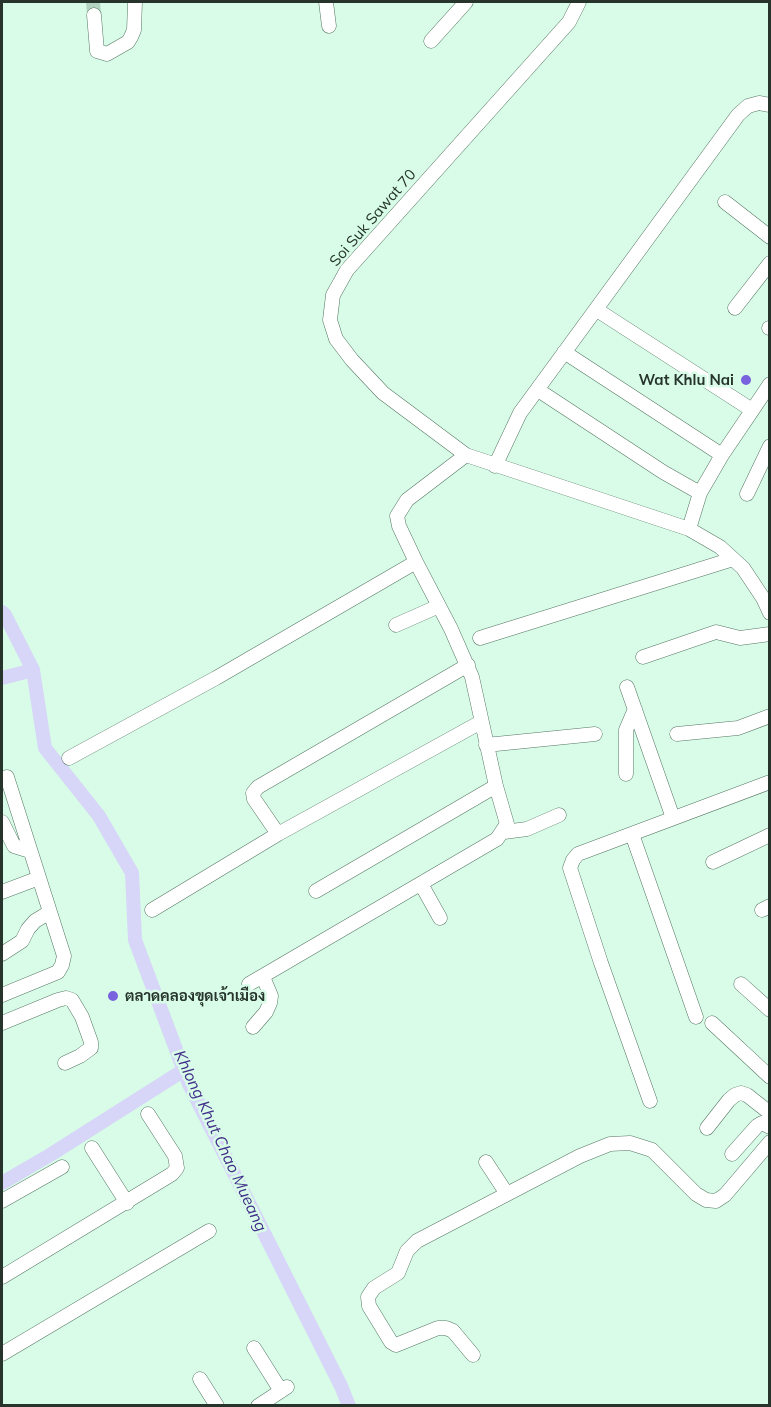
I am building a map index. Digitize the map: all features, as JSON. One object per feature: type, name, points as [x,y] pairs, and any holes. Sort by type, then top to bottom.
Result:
[{"type":"street","points":[[94,15],[97,51],[107,54],[131,38],[134,30],[135,2]]},
{"type":"street","points":[[326,2],[329,26]]},
{"type":"street","points":[[431,41],[466,2]]},
{"type":"street","name":"Soi Suk Sawat 70","points":[[579,2],[569,22],[347,270],[333,295],[330,320],[336,339],[383,393],[466,455],[689,529],[720,547],[743,568],[770,613]]},
{"type":"street","points":[[495,466],[520,413],[738,115],[748,106],[759,103],[770,105]]},
{"type":"street","points":[[725,202],[770,237]]},
{"type":"street","points":[[735,308],[770,262]]},
{"type":"street","points":[[597,310],[752,410]]},
{"type":"street","points":[[564,352],[722,455]]},
{"type":"street","points":[[538,390],[663,472],[700,493]]},
{"type":"street","points":[[689,529],[700,493],[722,455],[767,392]]},
{"type":"street","points":[[747,494],[770,446]]},
{"type":"street","points":[[249,984],[497,839],[504,832],[507,818],[496,786],[468,665],[416,562],[399,526],[397,516],[407,500],[466,455]]},
{"type":"street","points":[[480,638],[733,559]]},
{"type":"street","points":[[69,758],[216,678],[416,562]]},
{"type":"street","points":[[396,625],[439,606]]},
{"type":"street","points":[[643,657],[716,632],[740,638],[770,634]]},
{"type":"street","points":[[278,834],[254,799],[253,793],[258,787],[468,665]]},
{"type":"street","points":[[627,687],[673,818]]},
{"type":"street","points":[[626,774],[626,730],[635,709]]},
{"type":"street","points":[[677,734],[738,728],[770,716]]},
{"type":"street","points":[[152,910],[278,834],[481,722]]},
{"type":"street","points":[[486,745],[595,734]]},
{"type":"street","points":[[2,995],[58,972],[64,956],[7,777]]},
{"type":"street","points":[[650,1101],[570,868],[573,860],[578,854],[770,782]]},
{"type":"street","points":[[316,891],[496,786]]},
{"type":"street","points":[[504,832],[527,829],[560,815]]},
{"type":"street","points":[[2,822],[10,842],[14,846],[30,851]]},
{"type":"street","points":[[632,834],[696,1017]]},
{"type":"street","points":[[713,862],[770,836]]},
{"type":"street","points":[[2,892],[39,878]]},
{"type":"street","points":[[421,884],[440,918]]},
{"type":"street","points":[[2,954],[22,941],[35,921],[50,912]]},
{"type":"street","points":[[253,1027],[266,1012],[270,1003],[271,996],[263,977]]},
{"type":"street","points":[[741,984],[770,1010]]},
{"type":"street","points":[[2,1023],[58,1000],[66,998],[72,1000],[82,1017],[92,1048],[65,1063]]},
{"type":"street","points":[[712,1023],[770,1077]]},
{"type":"street","points":[[706,1128],[729,1100],[741,1093],[770,1113]]},
{"type":"street","points":[[2,1277],[172,1174],[177,1168],[176,1155],[148,1114]]},
{"type":"street","points":[[732,1154],[757,1126],[762,1123],[770,1128]]},
{"type":"street","points":[[473,1355],[453,1331],[446,1328],[438,1328],[396,1345],[391,1342],[369,1306],[368,1297],[374,1288],[398,1273],[407,1251],[417,1241],[580,1156],[610,1144],[630,1143],[652,1150],[696,1194],[706,1200],[716,1201],[725,1195],[770,1142]]},
{"type":"street","points":[[92,1148],[127,1203]]},
{"type":"street","points":[[486,1162],[507,1194]]},
{"type":"street","points":[[2,1201],[62,1167]]},
{"type":"street","points":[[2,1354],[209,1230]]},
{"type":"street","points":[[254,1348],[284,1388],[258,1406]]},
{"type":"street","points":[[200,1379],[217,1406]]},
{"type":"waterway","name":"Khlong Khut Chao Mueang","points":[[2,612],[33,670],[45,748],[99,816],[132,873],[135,940],[189,1084],[349,1406]]},
{"type":"waterway","points":[[2,678],[33,670]]},
{"type":"waterway","points":[[2,1183],[184,1070]]},
{"type":"tunnel","points":[[93,2],[94,15]]},
{"type":"place","name":"Wat Khlu Nai","points":[[746,380]]},
{"type":"place","name":"ตลาดคลองขุดเจ้าเมือง","points":[[113,996]]}]
